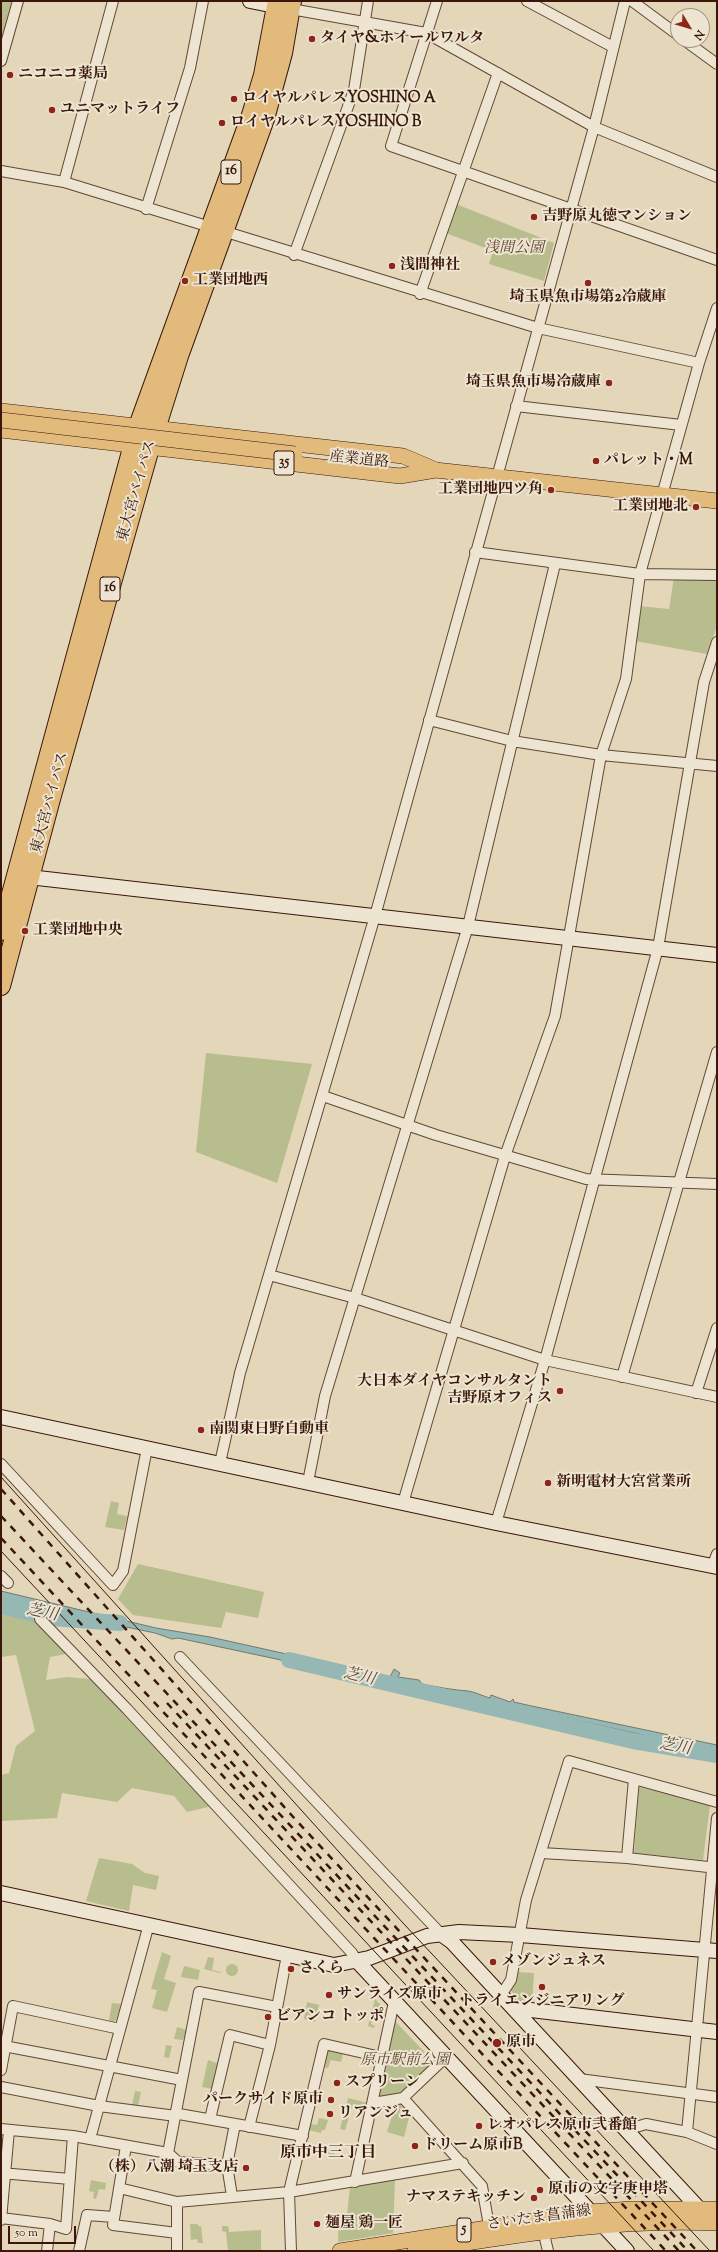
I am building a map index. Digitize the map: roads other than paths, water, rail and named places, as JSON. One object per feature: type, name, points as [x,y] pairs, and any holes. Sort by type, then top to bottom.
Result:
[{"type":"highway","name":"東大宮バイパス","points":[[1,931],[23,876],[150,448],[218,231],[284,4]]},
{"type":"highway","name":"東大宮バイパス","points":[[1,986],[23,876],[132,446],[138,426],[218,231]]},
{"type":"main road","name":"35","points":[[1,411],[403,456],[436,470]]},
{"type":"main road","name":"産業道路","points":[[1,420],[717,501]]},
{"type":"main road","name":"35","points":[[1,430],[400,476],[436,470]]},
{"type":"main road","name":"さいたま菖蒲線","points":[[340,2251],[489,2226],[590,2212],[631,2209],[699,2209],[716,2221]]},
{"type":"main road","name":"さいたま菖蒲線","points":[[415,2251],[543,2230],[602,2224],[716,2221]]},
{"type":"street","points":[[1,61],[18,1]]},
{"type":"street","points":[[64,182],[112,1]]},
{"type":"street","points":[[146,209],[190,68],[202,1]]},
{"type":"street","points":[[250,1],[284,4],[365,22],[426,33],[594,127],[717,177]]},
{"type":"street","points":[[294,255],[354,90],[368,1]]},
{"type":"street","points":[[437,1],[391,146],[717,260]]},
{"type":"street","points":[[527,1],[613,47]]},
{"type":"street","points":[[220,1463],[240,1373],[375,916],[594,127],[625,1]]},
{"type":"street","points":[[632,1],[670,29]]},
{"type":"street","points":[[695,48],[717,64]]},
{"type":"street","points":[[420,294],[498,73]]},
{"type":"street","points":[[1,171],[64,182],[420,294],[538,328],[699,363]]},
{"type":"street","points":[[403,1502],[505,1156],[555,1016],[601,755],[626,679],[640,574],[681,425],[717,308]]},
{"type":"street","points":[[516,406],[681,425]]},
{"type":"street","points":[[475,552],[555,564],[640,574],[717,575]]},
{"type":"street","points":[[308,1482],[325,1396],[468,926],[555,564]]},
{"type":"street","points":[[496,1523],[545,1360],[658,948],[704,682],[717,642]]},
{"type":"street","points":[[429,720],[512,741],[601,755],[717,766]]},
{"type":"street","points":[[23,876],[717,955]]},
{"type":"street","points":[[622,1377],[717,1052]]},
{"type":"street","points":[[323,1096],[408,1126],[505,1156],[594,1180],[717,1184]]},
{"type":"street","points":[[269,1275],[355,1298],[545,1360],[717,1398]]},
{"type":"street","points":[[696,1393],[717,1328]]},
{"type":"street","points":[[1,1417],[496,1523],[715,1563]]},
{"type":"street","points":[[1,1464],[113,1585],[123,1571],[147,1448]]},
{"type":"street","points":[[1,1576],[8,1583]]},
{"type":"street","points":[[40,1620],[127,1709],[352,1952],[357,1961],[394,2002],[627,2251]]},
{"type":"street","points":[[180,1657],[441,1934],[452,1942],[699,2209]]},
{"type":"street","points":[[501,1995],[511,1980],[526,1900],[569,1761],[717,1802]]},
{"type":"street","points":[[627,1858],[634,1779]]},
{"type":"street","points":[[687,2132],[697,2030],[711,1950],[717,1818]]},
{"type":"street","points":[[541,1853],[627,1858],[715,1868]]},
{"type":"street","points":[[1,1893],[334,1965],[357,1961],[428,1936],[459,1932],[520,1935],[711,1950]]},
{"type":"street","points":[[90,2139],[149,1924]]},
{"type":"street","points":[[248,2127],[270,2045],[287,1955]]},
{"type":"street","points":[[168,2153],[199,1992],[277,2007]]},
{"type":"street","points":[[355,2182],[394,2002]]},
{"type":"street","points":[[1,2070],[3,2049],[13,2006],[120,2029]]},
{"type":"street","points":[[514,2008],[717,2032]]},
{"type":"street","points":[[210,2119],[230,2035],[270,2045]]},
{"type":"street","points":[[291,2251],[289,2192],[324,2044],[381,2057]]},
{"type":"street","points":[[3,2049],[182,2080]]},
{"type":"street","points":[[373,2102],[403,2098],[446,2057]]},
{"type":"street","points":[[579,2079],[717,2097]]},
{"type":"street","points":[[1,2088],[98,2106],[176,2116],[179,2114],[303,2136]]},
{"type":"street","points":[[403,2098],[463,2163],[482,2186],[489,2226]]},
{"type":"street","points":[[232,2196],[227,2165],[235,2124]]},
{"type":"street","points":[[626,2130],[646,2124],[687,2132],[717,2144]]},
{"type":"street","points":[[73,2136],[66,2229],[50,2224],[1,2219],[5,2129],[73,2136],[168,2153],[178,2162],[227,2165]]},
{"type":"street","points":[[126,2146],[113,2225],[177,2233]]},
{"type":"street","points":[[119,2188],[177,2202],[289,2192],[463,2163]]},
{"type":"street","points":[[3,2173],[70,2179]]},
{"type":"street","points":[[177,2202],[177,2251]]},
{"type":"street","points":[[79,2251],[87,2215],[114,2217]]},
{"type":"street","points":[[47,2251],[50,2224]]},
{"type":"street","points":[[543,2230],[548,2251]]},
{"type":"water","points":[[1,1591],[156,1628],[210,1637],[390,1677],[394,1669],[400,1673],[398,1677],[419,1680],[422,1684],[471,1692],[490,1698],[491,1695],[510,1702],[513,1699],[514,1702],[527,1705],[717,1745],[717,1749],[674,1742],[571,1719],[569,1727],[564,1724],[569,1718],[517,1709],[505,1709],[504,1706],[421,1687],[392,1683],[312,1664],[309,1666],[178,1638],[172,1639],[155,1633],[1,1601]]},
{"type":"waterway","name":"芝川","points":[[1,1606],[50,1618],[120,1623]]},
{"type":"waterway","name":"芝川","points":[[289,1660],[633,1741],[717,1755]]},
{"type":"tram line","points":[[1,1477],[403,1923],[710,2251]]},
{"type":"tram line","points":[[1,1551],[654,2251]]},
{"type":"railway","points":[[1,1489],[295,1819],[697,2251]]},
{"type":"railway","points":[[1,1516],[688,2251]]},
{"type":"railway","points":[[1,1538],[666,2251]]},
{"type":"railway","points":[[167,1703],[679,2251]]},
{"type":"place","name":"タイヤ&ホイールワルタ","points":[[312,39]]},
{"type":"place","name":"ニコニコ薬局","points":[[10,75]]},
{"type":"place","name":"ロイヤルパレスYOSHINO A","points":[[234,99]]},
{"type":"place","name":"ユニマットライフ","points":[[52,110]]},
{"type":"place","name":"ロイヤルパレスYOSHINO B","points":[[222,123]]},
{"type":"place","name":"吉野原丸徳マンション","points":[[534,217]]},
{"type":"place","name":"浅間神社","points":[[392,266]]},
{"type":"place","name":"工業団地西","points":[[185,281]]},
{"type":"place","name":"埼玉県魚市場第2冷蔵庫","points":[[588,283]]},
{"type":"place","name":"埼玉県魚市場冷蔵庫","points":[[609,383]]},
{"type":"place","name":"パレット・M","points":[[596,461]]},
{"type":"place","name":"工業団地四ツ角","points":[[551,490]]},
{"type":"place","name":"工業団地北","points":[[696,507]]},
{"type":"place","name":"工業団地中央","points":[[25,931]]},
{"type":"place","name":"大日本ダイヤコンサルタント 吉野原オフィス","points":[[560,1391]]},
{"type":"place","name":"南関東日野自動車","points":[[201,1430]]},
{"type":"place","name":"新明電材大宮営業所","points":[[548,1483]]},
{"type":"place","name":"メゾンジュネス","points":[[493,1962]]},
{"type":"place","name":"さくら","points":[[291,1969]]},
{"type":"place","name":"トライエンジニアリング","points":[[542,1987]]},
{"type":"place","name":"サンライズ原市","points":[[329,1995]]},
{"type":"place","name":"ビアンコ トッポ","points":[[268,2017]]},
{"type":"place","name":"原市","points":[[497,2043]]},
{"type":"place","name":"スプリーン","points":[[337,2083]]},
{"type":"place","name":"パークサイド原市","points":[[331,2100]]},
{"type":"place","name":"リアンジュ","points":[[330,2114]]},
{"type":"place","name":"レオパレス原市弐番館","points":[[479,2126]]},
{"type":"place","name":"ドリーム原市B","points":[[415,2146]]},
{"type":"place","name":"（株）八潮 埼玉支店","points":[[246,2168]]},
{"type":"place","name":"原市の文字庚申塔","points":[[540,2190]]},
{"type":"place","name":"ナマステキッチン","points":[[534,2198]]},
{"type":"place","name":"麺屋 鶏一匠","points":[[317,2224]]},
{"type":"district","name":"原市中三丁目","points":[[328,2154]]},
{"type":"park label","name":"浅間公園","points":[[514,249]]},
{"type":"park label","name":"原市駅前公園","points":[[405,2061]]}]
